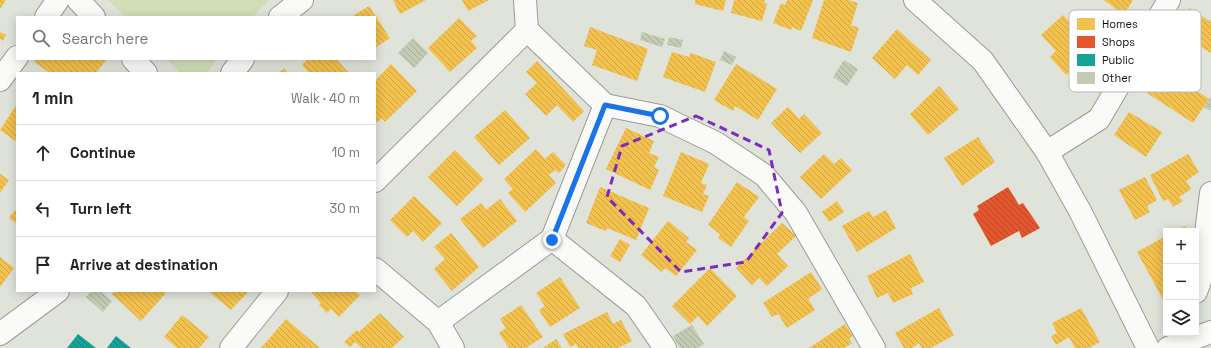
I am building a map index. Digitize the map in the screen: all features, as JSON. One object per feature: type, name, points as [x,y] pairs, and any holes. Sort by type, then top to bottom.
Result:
[{"type":"street","points":[[47,16],[58,0]]},
{"type":"street","points":[[78,0],[93,16]]},
{"type":"street","points":[[281,16],[302,0]]},
{"type":"street","points":[[525,0],[527,30],[605,105],[660,116],[716,143],[764,175],[796,213],[874,348]]},
{"type":"street","points":[[915,0],[983,61],[1047,152],[1080,211],[1148,348]]},
{"type":"street","points":[[1163,10],[1169,0]]},
{"type":"street","points":[[376,179],[527,30]]},
{"type":"street","points":[[0,80],[16,58]]},
{"type":"street","points":[[134,60],[145,72]]},
{"type":"street","points":[[233,72],[242,60]]},
{"type":"street","points":[[1047,152],[1099,119],[1115,92]]},
{"type":"street","points":[[438,322],[552,240],[605,105]]},
{"type":"street","points":[[1199,284],[1211,193]]},
{"type":"street","points":[[552,240],[636,306],[665,348]]},
{"type":"street","points":[[376,270],[438,322],[454,348]]},
{"type":"street","points":[[0,334],[57,292]]},
{"type":"street","points":[[231,348],[276,292]]},
{"type":"street","points":[[1175,342],[1211,332]]},
{"type":"highlighted area","points":[[696,116],[769,150],[782,213],[746,262],[681,272],[607,197],[622,146]]},
{"type":"green space","points":[[108,0],[269,0],[254,16],[124,16]]},
{"type":"green space","points":[[168,60],[216,60],[208,72],[179,72]]},
{"type":"building: Homes","points":[[0,0],[6,0],[0,9]]},
{"type":"building: Homes","points":[[393,0],[426,0],[400,14]]},
{"type":"building: Homes","points":[[462,0],[489,0],[468,11]]},
{"type":"building: Homes","points":[[695,0],[726,0],[723,11],[695,4]]},
{"type":"building: Homes","points":[[734,0],[765,0],[764,3],[767,4],[762,21],[731,13]]},
{"type":"building: Homes","points":[[787,0],[813,0],[801,31],[792,27],[791,30],[773,23],[781,3],[785,5]]},
{"type":"building: Homes","points":[[824,0],[848,0],[858,3],[851,25],[859,28],[851,52],[812,38]]},
{"type":"building: Homes","points":[[1104,0],[1133,0],[1127,10],[1117,10]]},
{"type":"building: Homes","points":[[369,6],[376,16],[353,16]]},
{"type":"building: Homes","points":[[1063,15],[1069,22],[1069,72],[1066,75],[1050,57],[1056,51],[1041,35]]},
{"type":"building: Homes","points":[[1201,16],[1211,22],[1211,53],[1201,47]]},
{"type":"building: Homes","points":[[376,17],[390,38],[376,47]]},
{"type":"building: Homes","points":[[459,18],[477,36],[471,41],[477,48],[450,72],[428,48]]},
{"type":"building: Homes","points":[[590,27],[648,49],[637,81],[592,65],[597,50],[584,46]]},
{"type":"building: Homes","points":[[897,29],[931,60],[918,75],[907,65],[895,79],[872,58]]},
{"type":"building: Homes","points":[[0,32],[6,35],[3,41],[0,39]]},
{"type":"building: Homes","points":[[672,52],[689,57],[691,53],[716,62],[705,92],[663,77]]},
{"type":"building: Homes","points":[[35,60],[106,60],[97,72],[49,72],[34,62]]},
{"type":"building: Homes","points":[[307,60],[337,60],[348,72],[308,72],[302,65]]},
{"type":"building: Homes","points":[[537,61],[584,111],[573,122],[557,105],[546,116],[525,94],[537,83],[526,72]]},
{"type":"building: Homes","points":[[391,64],[417,91],[385,122],[382,118],[376,123],[376,80]]},
{"type":"building: Homes","points":[[736,64],[777,89],[758,120],[735,106],[733,111],[714,100]]},
{"type":"building: Homes","points":[[284,68],[287,72],[280,72]]},
{"type":"building: Homes","points":[[939,86],[959,109],[928,135],[910,114]]},
{"type":"building: Homes","points":[[1146,92],[1198,92],[1209,99],[1193,123]]},
{"type":"building: Homes","points":[[16,106],[16,141],[0,130]]},
{"type":"building: Homes","points":[[788,107],[799,119],[804,114],[822,133],[800,153],[771,123]]},
{"type":"building: Homes","points":[[505,110],[530,138],[499,165],[474,137]]},
{"type":"building: Homes","points":[[1129,112],[1162,132],[1146,157],[1114,135]]},
{"type":"building: Homes","points":[[626,128],[654,141],[649,153],[659,157],[654,167],[659,170],[650,190],[606,169]]},
{"type":"building: Homes","points":[[978,137],[995,162],[962,186],[944,158]]},
{"type":"building: Homes","points":[[536,149],[545,159],[553,152],[566,165],[559,173],[555,170],[549,175],[556,183],[525,212],[508,193],[513,189],[504,179]]},
{"type":"building: Homes","points":[[455,150],[484,179],[457,206],[428,177]]},
{"type":"building: Homes","points":[[681,152],[709,164],[701,183],[707,185],[703,194],[709,196],[702,212],[663,196]]},
{"type":"building: Homes","points":[[824,154],[834,164],[841,158],[852,170],[821,199],[800,177]]},
{"type":"building: Homes","points":[[1188,154],[1199,172],[1186,181],[1191,189],[1179,197],[1183,201],[1173,207],[1168,199],[1163,201],[1150,175]]},
{"type":"building: Homes","points":[[0,174],[9,180],[0,193]]},
{"type":"building: Homes","points":[[1145,177],[1157,200],[1147,206],[1150,212],[1135,220],[1119,190]]},
{"type":"building: Homes","points":[[737,182],[759,197],[744,217],[749,221],[731,247],[718,238],[720,234],[708,225]]},
{"type":"building: Homes","points":[[600,187],[649,208],[636,240],[607,228],[606,231],[586,223]]},
{"type":"building: Homes","points":[[414,196],[442,223],[423,242],[413,231],[407,237],[390,220]]},
{"type":"building: Homes","points":[[500,199],[517,221],[483,248],[460,219],[481,203],[486,210]]},
{"type":"building: Homes","points":[[837,201],[844,212],[829,222],[822,212]]},
{"type":"building: Homes","points":[[16,209],[16,223],[9,218]]},
{"type":"building: Homes","points":[[886,210],[896,228],[857,252],[842,226],[869,211],[873,217]]},
{"type":"building: Homes","points":[[668,221],[689,238],[686,242],[697,250],[676,276],[665,268],[662,272],[641,255]]},
{"type":"building: Homes","points":[[782,223],[796,236],[777,254],[788,266],[767,286],[759,278],[752,285],[736,268]]},
{"type":"building: Homes","points":[[451,233],[479,267],[452,291],[434,269],[445,259],[434,247]]},
{"type":"building: Homes","points":[[1163,238],[1163,299],[1137,252]]},
{"type":"building: Homes","points":[[620,239],[630,245],[620,262],[610,256]]},
{"type":"building: Homes","points":[[910,254],[924,282],[911,288],[913,294],[893,303],[888,293],[877,298],[867,276]]},
{"type":"building: Homes","points":[[0,257],[14,268],[0,287]]},
{"type":"building: Homes","points":[[710,268],[737,296],[707,326],[698,316],[690,324],[672,306]]},
{"type":"building: Homes","points":[[811,272],[822,289],[808,299],[815,310],[787,328],[778,314],[772,317],[763,303]]},
{"type":"building: Homes","points":[[560,277],[580,308],[550,327],[539,310],[545,306],[536,293]]},
{"type":"building: Homes","points":[[114,292],[166,293],[141,321],[112,294]]},
{"type":"building: Homes","points":[[209,292],[248,292],[231,310]]},
{"type":"building: Homes","points":[[311,292],[356,292],[360,295],[339,317],[331,309],[327,313],[319,305],[321,303]]},
{"type":"building: Homes","points":[[521,305],[543,337],[526,348],[509,348],[499,333],[506,328],[500,319]]},
{"type":"building: Homes","points":[[939,308],[954,335],[931,348],[922,348],[919,343],[912,348],[904,348],[895,333]]},
{"type":"building: Homes","points":[[1081,308],[1100,342],[1089,348],[1075,348],[1069,337],[1056,345],[1051,336],[1057,333],[1052,323]]},
{"type":"building: Homes","points":[[607,312],[613,324],[621,320],[632,341],[618,348],[578,348],[576,344],[570,347],[563,334]]},
{"type":"building: Homes","points":[[380,313],[404,337],[392,348],[362,348],[355,342],[350,347],[344,342],[357,330],[359,332]]},
{"type":"building: Homes","points":[[182,315],[209,337],[199,348],[177,348],[164,337]]},
{"type":"building: Homes","points":[[286,319],[320,348],[261,348]]},
{"type":"building: Homes","points":[[845,324],[853,336],[849,339],[852,343],[844,348],[809,348]]},
{"type":"building: Homes","points":[[556,339],[562,348],[543,348]]},
{"type":"building: Shops","points":[[1008,187],[1019,205],[1023,203],[1040,228],[1022,238],[1019,231],[991,246],[973,214],[979,210],[977,206]]},
{"type":"building: Public","points":[[78,334],[96,348],[67,348]]},
{"type":"building: Public","points":[[116,336],[131,348],[107,348]]},
{"type":"building: Other","points":[[642,32],[665,39],[662,47],[640,40]]},
{"type":"building: Other","points":[[669,37],[683,40],[681,48],[667,45]]},
{"type":"building: Other","points":[[413,38],[428,53],[414,68],[398,53]]},
{"type":"building: Other","points":[[724,51],[736,57],[732,65],[720,60]]},
{"type":"building: Other","points":[[844,60],[858,69],[847,86],[833,77]]},
{"type":"building: Other","points":[[1211,96],[1211,111],[1204,107]]},
{"type":"building: Other","points":[[90,292],[101,292],[112,301],[103,312],[86,297]]},
{"type":"building: Other","points":[[692,325],[704,344],[698,348],[680,348],[673,336]]},
{"type":"route","points":[[552,240],[605,105],[660,116]]}]
